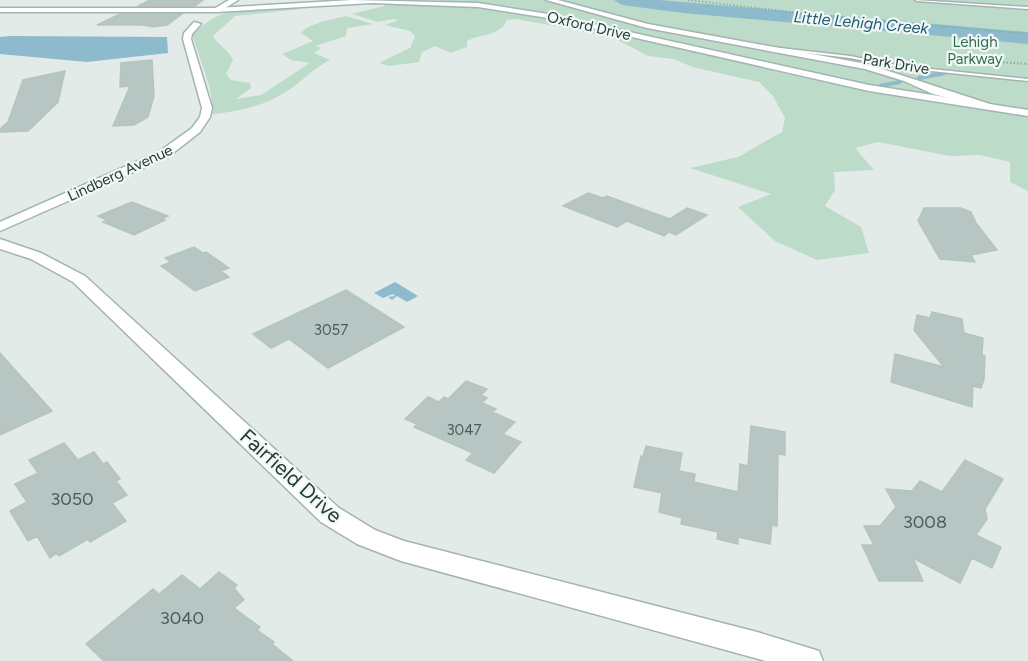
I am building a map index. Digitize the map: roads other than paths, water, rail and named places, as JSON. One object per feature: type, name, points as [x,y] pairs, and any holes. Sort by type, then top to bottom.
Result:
[{"type":"street","name":"Lindberg Avenue","points":[[0,227],[149,162],[181,144],[196,130],[205,117],[207,108],[187,39],[188,33],[197,24],[195,21],[206,12],[216,10],[234,0]]},
{"type":"street","name":"Park Drive","points":[[550,0],[625,21],[867,67],[957,98],[1016,111]]},
{"type":"street","name":"Oxford Drive","points":[[0,10],[216,10],[372,1],[437,2],[499,8],[570,21],[810,76],[1028,113]]},
{"type":"street","name":"Fairfield Drive","points":[[0,244],[36,256],[79,279],[330,515],[366,537],[401,551],[757,645],[809,661]]},
{"type":"lane","points":[[917,0],[988,7],[1028,8]]},
{"type":"lane","name":"Park Drive","points":[[764,47],[831,54],[902,67],[1028,80]]},
{"type":"water","points":[[0,37],[167,37],[168,53],[87,62],[0,54]]},
{"type":"water","points":[[395,282],[418,296],[407,302],[397,296],[392,300],[388,297],[395,296],[393,294],[383,298],[374,293]]},
{"type":"waterway","name":"Little Lehigh Creek","points":[[622,0],[683,8],[1028,38]]},
{"type":"waterway","points":[[919,78],[945,73]]},
{"type":"waterway","points":[[880,86],[900,82]]},
{"type":"park label","name":"Lehigh Parkway","points":[[975,50]]}]
